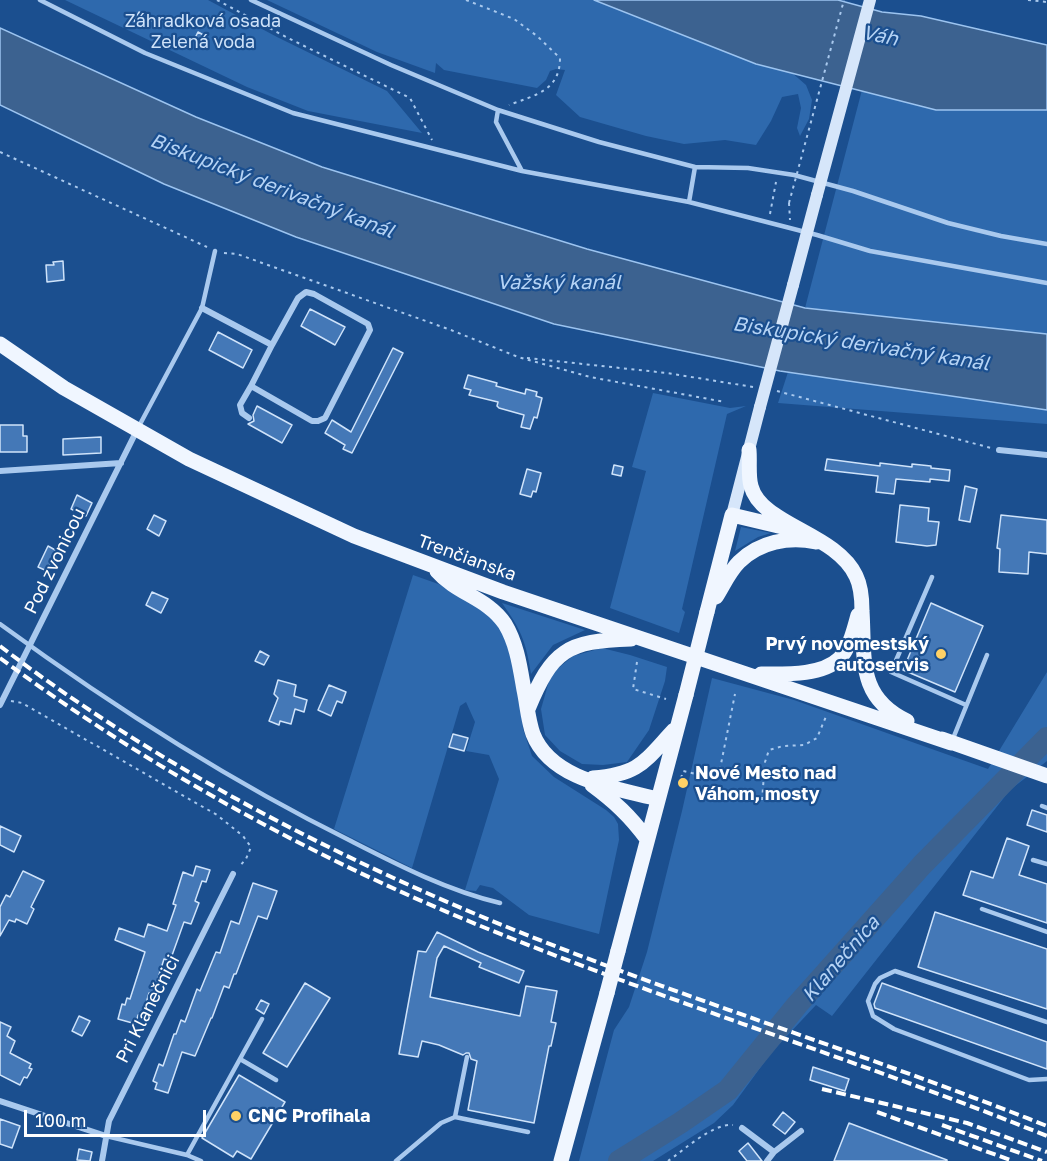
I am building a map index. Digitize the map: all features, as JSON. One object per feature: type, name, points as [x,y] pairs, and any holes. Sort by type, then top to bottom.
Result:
[{"type":"main road","points":[[563,1155],[870,0]]},
{"type":"main road","name":"Trenčianska","points":[[0,344],[64,388],[136,430],[189,459],[316,520],[433,567],[951,743]]},
{"type":"main road","points":[[749,450],[751,487],[758,501],[767,510],[828,544],[856,575],[862,601],[867,676],[877,699],[893,715],[951,743],[1042,774]]},
{"type":"main road","points":[[732,515],[806,532]]},
{"type":"main road","points":[[707,612],[733,569],[757,548],[789,540],[828,544]]},
{"type":"main road","points":[[433,567],[450,584],[490,606],[499,616],[515,645],[532,733],[541,750],[564,771],[658,799]]},
{"type":"main road","points":[[747,674],[808,672],[820,669],[839,659],[853,634],[862,601]]},
{"type":"main road","points":[[528,709],[546,669],[568,651],[582,644],[602,640],[643,639]]},
{"type":"main road","points":[[584,778],[611,776],[630,771],[641,765],[677,728]]},
{"type":"main road","points":[[584,778],[618,804],[647,839]]},
{"type":"street","points":[[249,418],[242,412],[240,405],[298,298],[306,292],[314,294],[368,324],[370,330],[325,418],[318,421],[312,420],[251,386]]},
{"type":"street","points":[[202,308],[272,345]]},
{"type":"street","name":"Pod zvonicou","points":[[1,703],[136,430]]},
{"type":"street","points":[[999,450],[1047,455]]},
{"type":"street","points":[[0,471],[121,463]]},
{"type":"street","name":"Pri Klanečnici","points":[[102,1161],[113,1112],[233,874]]},
{"type":"street","points":[[0,1101],[106,1136]]},
{"type":"street","points":[[742,1128],[774,1152]]},
{"type":"street","points":[[767,1161],[774,1152],[801,1131]]},
{"type":"lane","points":[[40,0],[145,52],[293,113],[522,171],[688,202],[870,251],[1047,283]]},
{"type":"lane","points":[[251,0],[371,56],[498,110],[599,142],[694,167],[748,168],[778,172],[853,190],[948,223],[1047,244]]},
{"type":"lane","points":[[498,110],[496,122],[522,171]]},
{"type":"lane","points":[[688,202],[694,167]]},
{"type":"lane","points":[[136,430],[150,409],[202,308],[215,251]]},
{"type":"lane","points":[[932,577],[891,672],[966,705]]},
{"type":"lane","points":[[0,624],[134,718],[312,822],[466,895],[500,903]]},
{"type":"lane","points":[[951,743],[987,655]]},
{"type":"lane","points":[[1033,860],[1047,864]]},
{"type":"lane","points":[[982,909],[1047,932]]},
{"type":"lane","points":[[1047,1022],[895,971],[880,978],[868,1001],[873,1016],[894,1029],[1029,1080],[1047,1079]]},
{"type":"lane","points":[[187,1155],[262,1018]]},
{"type":"lane","points":[[455,1117],[467,1057]]},
{"type":"lane","points":[[240,1059],[276,1080]]},
{"type":"lane","points":[[396,1161],[441,1123],[455,1117],[528,1132]]},
{"type":"lane","points":[[106,1136],[187,1155],[201,1161]]},
{"type":"path","points":[[217,0],[410,98],[432,138],[434,148]]},
{"type":"path","points":[[466,0],[514,19],[537,36],[560,58],[558,78],[546,91],[498,110]]},
{"type":"path","points":[[791,229],[789,203],[844,0]]},
{"type":"path","points":[[1028,0],[1047,2]]},
{"type":"path","points":[[0,152],[215,251],[248,258],[451,330],[518,357],[590,377],[725,402]]},
{"type":"path","points":[[768,223],[778,172]]},
{"type":"path","points":[[638,662],[633,689],[666,699]]},
{"type":"path","points":[[683,783],[680,782],[683,771],[718,778],[735,694]]},
{"type":"path","points":[[1,703],[22,703],[217,815],[243,836],[251,847],[246,859],[233,874]]},
{"type":"path","points":[[762,800],[765,762],[769,750],[783,746],[804,745],[817,738],[828,712]]},
{"type":"path","points":[[668,1161],[709,1132],[729,1124],[742,1128]]},
{"type":"green space","name":"Záhradková osada Zelená voda","points":[[65,0],[208,0],[387,91],[422,133],[308,111],[247,87]]},
{"type":"green space","points":[[267,0],[594,0],[756,64],[791,72],[806,85],[812,100],[809,119],[800,136],[797,128],[801,108],[798,94],[782,97],[756,145],[725,140],[684,144],[646,136],[580,117],[556,95],[565,70],[550,71],[546,80],[537,88],[444,70],[436,63],[435,73],[377,52]]},
{"type":"green space","points":[[862,90],[936,110],[1047,110],[1047,334],[805,308]]},
{"type":"green space","points":[[788,372],[1047,410],[1047,424],[778,403]]},
{"type":"green space","points":[[653,393],[730,408],[746,406],[727,414],[682,609],[685,612],[679,633],[610,608],[646,471],[632,467]]},
{"type":"green space","points":[[741,527],[771,533],[758,537],[735,551]]},
{"type":"green space","points":[[413,575],[444,586],[477,602],[506,633],[519,687],[523,729],[532,756],[554,777],[606,810],[618,824],[619,840],[599,934],[529,915],[493,888],[480,885],[476,891],[465,890],[499,779],[489,755],[466,751],[475,722],[466,702],[460,706],[412,868],[334,829]]},
{"type":"green space","points":[[502,603],[585,630],[553,645],[531,674],[522,636]]},
{"type":"green space","points":[[602,648],[667,667],[665,681],[649,730],[627,762],[603,765],[582,764],[560,751],[545,735],[541,709],[551,674],[573,656]]},
{"type":"green space","points":[[1047,672],[1047,761],[1010,790],[832,1016],[816,1005],[771,1053],[733,1105],[714,1123],[653,1161],[579,1161],[614,1030],[629,1007],[647,952],[712,678],[794,700],[988,769]]},
{"type":"water","name":"Váh","points":[[594,0],[838,0],[882,12],[921,16],[1047,45],[1047,110],[936,110],[756,64]]},
{"type":"water","name":"Važský kanál","points":[[0,28],[196,117],[322,167],[587,249],[805,308],[1047,334],[1047,410],[780,371],[554,324],[296,237],[164,184],[0,105]]},
{"type":"building","points":[[139,12],[152,19],[147,28],[134,21]]},
{"type":"building","points":[[198,32],[207,37],[203,45],[194,40]]},
{"type":"building","points":[[63,261],[64,280],[47,282],[46,265],[54,265],[53,262]]},
{"type":"building","points":[[310,309],[345,327],[335,345],[301,326]]},
{"type":"building","points":[[218,332],[252,350],[243,368],[209,350]]},
{"type":"building","points":[[393,348],[403,353],[352,453],[343,449],[345,445],[325,433],[332,420],[351,432]]},
{"type":"building","points":[[468,375],[525,394],[526,389],[537,392],[536,396],[542,398],[537,418],[534,417],[530,429],[521,427],[524,415],[499,408],[498,402],[469,395],[471,390],[464,388]]},
{"type":"building","points":[[257,406],[292,425],[282,443],[248,424],[254,421],[253,415]]},
{"type":"building","points":[[0,425],[23,425],[23,436],[27,436],[27,452],[0,452]]},
{"type":"building","points":[[101,437],[101,453],[63,455],[63,439]]},
{"type":"building","points":[[827,459],[880,466],[880,463],[912,467],[912,464],[931,466],[931,468],[950,470],[949,481],[896,479],[894,494],[876,492],[878,476],[825,470]]},
{"type":"building","points":[[614,465],[623,467],[621,476],[612,474]]},
{"type":"building","points":[[527,469],[541,473],[536,492],[533,491],[531,497],[520,494]]},
{"type":"building","points":[[965,486],[977,489],[970,522],[959,520]]},
{"type":"building","points":[[77,495],[92,503],[86,516],[71,509]]},
{"type":"building","points":[[900,505],[929,508],[928,521],[939,522],[936,545],[896,542]]},
{"type":"building","points":[[154,515],[166,521],[159,536],[147,529]]},
{"type":"building","points":[[1001,515],[1047,520],[1047,554],[1029,552],[1028,574],[999,572],[1000,549],[997,548]]},
{"type":"building","points":[[48,546],[57,551],[47,571],[38,567]]},
{"type":"building","points":[[152,592],[168,599],[161,613],[146,605]]},
{"type":"building","points":[[931,603],[983,626],[955,692],[903,670]]},
{"type":"building","points":[[260,651],[269,656],[264,665],[255,661]]},
{"type":"building","points":[[278,680],[296,685],[294,696],[307,700],[304,712],[295,709],[291,724],[280,721],[279,725],[269,721],[278,698],[274,694]]},
{"type":"building","points":[[329,685],[346,692],[342,703],[337,701],[331,716],[318,710]]},
{"type":"building","points":[[453,734],[468,738],[464,751],[449,747]]},
{"type":"building","points":[[1032,810],[1047,815],[1047,832],[1027,825]]},
{"type":"building","points":[[0,826],[21,836],[14,852],[0,845]]},
{"type":"building","points":[[1007,838],[1029,846],[1019,875],[1047,884],[1047,923],[963,895],[971,871],[993,878]]},
{"type":"building","points":[[196,866],[210,870],[206,882],[202,881],[195,901],[199,903],[191,924],[184,922],[170,961],[164,959],[153,994],[149,993],[142,1017],[138,1015],[136,1024],[118,1019],[122,1004],[125,1005],[127,998],[130,999],[145,952],[115,940],[119,928],[144,937],[148,924],[167,931],[176,905],[173,904],[183,872],[193,876]]},
{"type":"building","points":[[23,871],[44,881],[31,907],[34,909],[27,924],[16,919],[15,922],[9,920],[0,936],[0,907],[6,895],[10,897]]},
{"type":"building","points":[[253,883],[277,891],[267,919],[258,916],[236,974],[229,988],[224,986],[195,1056],[182,1052],[168,1093],[155,1089],[157,1083],[153,1081],[159,1064],[163,1066],[181,1020],[185,1022],[197,989],[200,991],[216,952],[220,953],[231,921],[239,924]]},
{"type":"building","points":[[935,912],[1047,949],[1047,1009],[918,967]]},
{"type":"building","points":[[437,932],[524,971],[519,983],[479,967],[481,963],[444,946],[437,958],[430,997],[520,1016],[526,986],[557,991],[551,1022],[556,1023],[551,1046],[549,1046],[534,1123],[468,1110],[477,1061],[471,1059],[469,1053],[463,1055],[422,1041],[418,1057],[399,1054],[418,951],[426,952]]},
{"type":"building","points":[[305,983],[330,998],[287,1067],[263,1053]]},
{"type":"building","points":[[882,983],[1047,1042],[1047,1069],[875,1008],[874,1004]]},
{"type":"building","points":[[261,1000],[269,1004],[264,1014],[256,1009]]},
{"type":"building","points":[[79,1016],[90,1021],[82,1036],[72,1031]]},
{"type":"building","points":[[0,1022],[11,1027],[7,1036],[15,1041],[10,1053],[31,1064],[29,1068],[32,1069],[20,1085],[0,1075]]},
{"type":"building","points":[[813,1067],[849,1079],[845,1091],[810,1080]]},
{"type":"building","name":"CNC Profihala","points":[[239,1075],[285,1102],[251,1159],[237,1151],[233,1157],[202,1138]]},
{"type":"building","points":[[783,1112],[795,1122],[785,1134],[773,1125]]},
{"type":"building","points":[[0,1119],[20,1126],[12,1148],[0,1144]]},
{"type":"building","points":[[849,1123],[947,1160],[947,1161],[834,1161]]},
{"type":"building","points":[[748,1143],[762,1161],[747,1161],[739,1151]]},
{"type":"building","points":[[79,1149],[92,1152],[90,1161],[77,1160]]},
{"type":"waterway","name":"Klanečnica","points":[[619,1161],[728,1090],[797,1005],[922,865],[1047,738]]},
{"type":"railway","points":[[0,646],[118,729],[181,767],[244,803],[375,869],[507,927],[574,953],[913,1075],[1047,1126]]},
{"type":"railway","points":[[0,658],[119,740],[181,778],[309,848],[374,880],[575,963],[1047,1136]]},
{"type":"railway","points":[[822,1089],[967,1123],[1047,1152]]},
{"type":"railway","points":[[877,1112],[1013,1161]]},
{"type":"railway","points":[[942,1125],[1042,1161]]},
{"type":"place","name":"Prvý novomestský autoservis","points":[[941,654]]},
{"type":"place","name":"Nové Mesto nad Váhom, mosty","points":[[683,783]]},
{"type":"place","name":"CNC Profihala","points":[[236,1116]]},
{"type":"water label","name":"Biskupický derivačný kanál","points":[[272,186]]},
{"type":"water label","name":"Biskupický derivačný kanál","points":[[861,344]]}]
